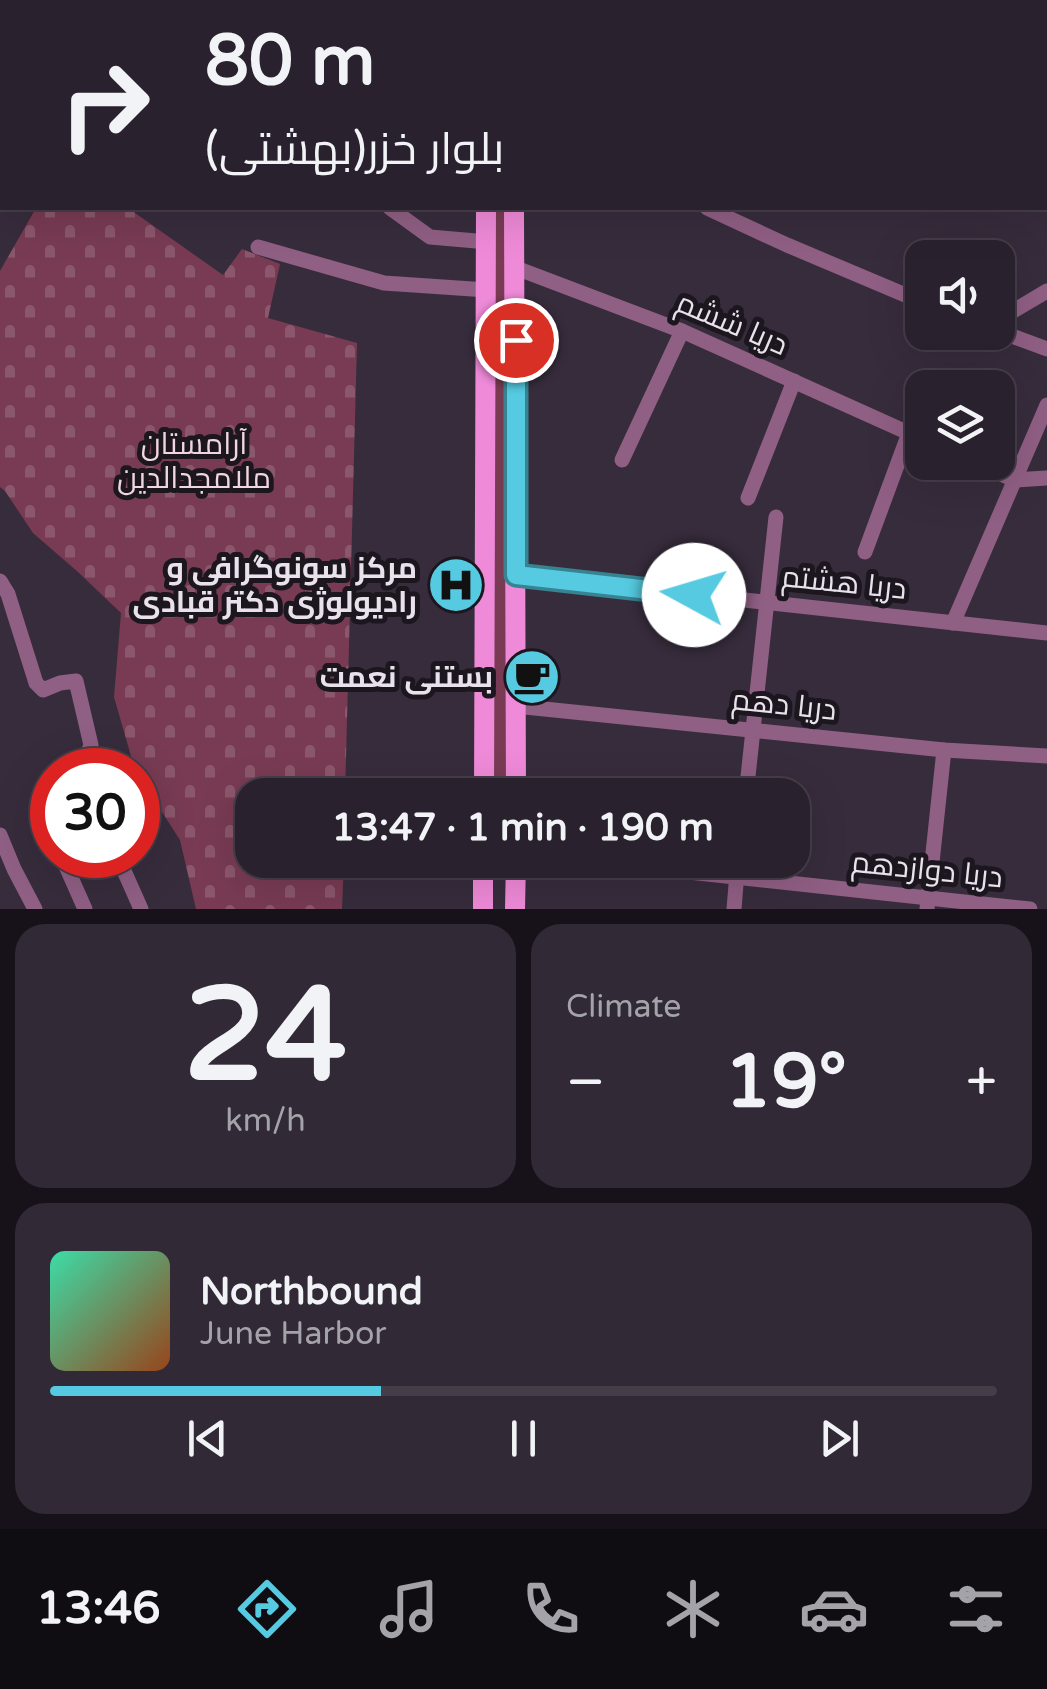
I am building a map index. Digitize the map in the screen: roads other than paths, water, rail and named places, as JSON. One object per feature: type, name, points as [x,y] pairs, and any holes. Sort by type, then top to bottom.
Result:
[{"type":"main road","points":[[484,210],[488,242],[484,778]]},
{"type":"main road","points":[[514,210],[516,778]]},
{"type":"main road","points":[[483,878],[483,909]]},
{"type":"main road","points":[[515,909],[516,878]]},
{"type":"street","points":[[393,210],[430,236],[488,242]]},
{"type":"street","points":[[711,210],[905,295]]},
{"type":"street","points":[[258,246],[384,284],[487,290]]},
{"type":"street","name":"دریا ششم","points":[[516,268],[682,332],[905,431]]},
{"type":"street","points":[[1015,310],[1047,291]]},
{"type":"street","points":[[622,460],[682,332]]},
{"type":"street","points":[[1015,338],[1047,350]]},
{"type":"street","points":[[748,498],[794,382]]},
{"type":"street","points":[[1015,478],[1047,404]]},
{"type":"street","points":[[865,552],[905,461]]},
{"type":"street","points":[[1015,480],[1047,478]]},
{"type":"street","points":[[953,623],[1014,480]]},
{"type":"street","points":[[748,778],[776,517]]},
{"type":"street","name":"دریا هشتم","points":[[516,575],[1047,633]]},
{"type":"street","points":[[0,580],[36,683],[43,690],[76,681],[90,748]]},
{"type":"street","name":"دریا دهم","points":[[515,706],[944,750],[1047,756]]},
{"type":"street","points":[[927,904],[944,750]]},
{"type":"street","points":[[0,835],[7,872],[35,909]]},
{"type":"street","points":[[71,878],[85,909]]},
{"type":"street","points":[[127,878],[141,909]]},
{"type":"street","points":[[734,909],[736,878]]},
{"type":"street","name":"دریا دوازدهم","points":[[743,878],[927,904],[1030,909]]},
{"type":"place","name":"مركز سونوگرافی و راديولوژی دكتر قبادی","points":[[456,585]]},
{"type":"place","name":"بستنی نعمت","points":[[532,677]]},
{"type":"park label","name":"آرامستان ملامجدالدین","points":[[194,461]]}]
